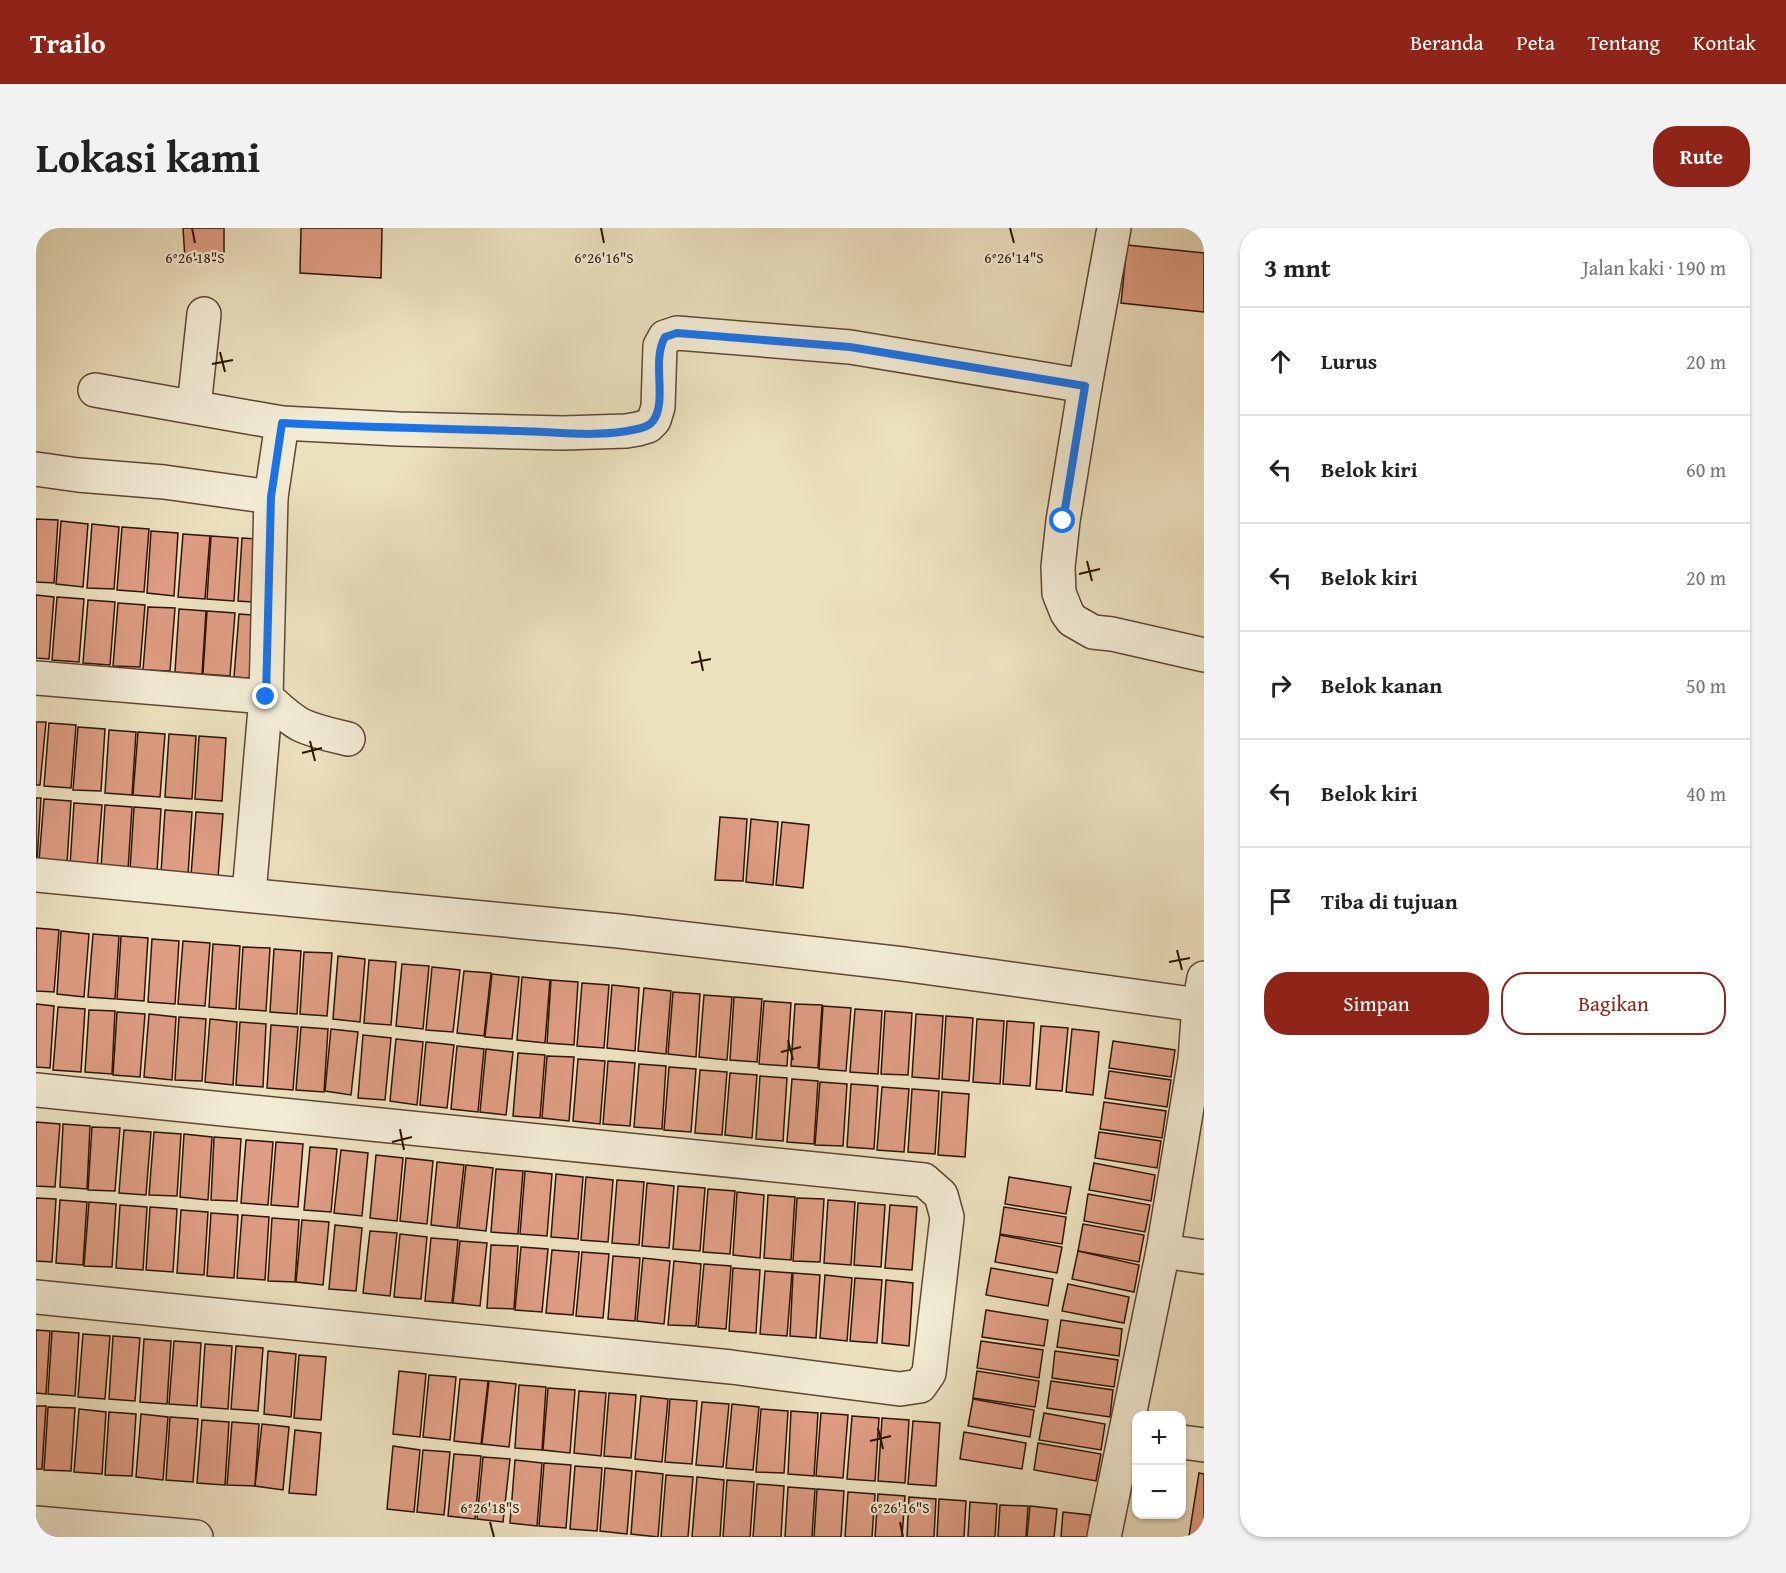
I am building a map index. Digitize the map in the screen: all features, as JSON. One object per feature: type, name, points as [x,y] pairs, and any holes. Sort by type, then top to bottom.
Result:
[{"type":"street","points":[[1114,228],[1063,521],[1059,553],[1059,593],[1072,620],[1094,632],[1204,655]]},
{"type":"street","points":[[194,406],[204,314]]},
{"type":"street","points":[[95,390],[282,423],[398,429],[598,433],[638,429],[648,426],[654,420],[658,407],[660,346],[665,337],[677,333],[850,347],[1085,386]]},
{"type":"street","points":[[249,894],[266,697],[271,497],[282,423]]},
{"type":"street","points":[[36,469],[164,482],[271,497]]},
{"type":"street","points":[[36,678],[266,697],[300,724],[319,732],[348,739]]},
{"type":"street","points":[[36,875],[619,930],[1201,991],[1199,1059],[1131,1435],[1104,1537]]},
{"type":"street","points":[[36,1090],[924,1180],[941,1195],[947,1217],[929,1373],[920,1386],[900,1389],[731,1367],[36,1297]]},
{"type":"street","points":[[1163,1251],[1204,1257]]},
{"type":"street","points":[[1186,1443],[1204,1445]]},
{"type":"street","points":[[36,1523],[196,1537]]},
{"type":"building","points":[[183,228],[224,228],[224,261],[185,259]]},
{"type":"building","points":[[301,228],[382,228],[381,278],[300,273]]},
{"type":"building","points":[[1127,245],[1204,253],[1204,312],[1121,303]]},
{"type":"building","points":[[36,519],[58,520],[54,583],[36,582]]},
{"type":"building","points":[[61,521],[88,524],[83,587],[56,584]]},
{"type":"building","points":[[92,524],[119,527],[114,589],[87,588]]},
{"type":"building","points":[[122,527],[149,529],[144,592],[117,590]]},
{"type":"building","points":[[151,531],[178,533],[174,596],[147,593]]},
{"type":"building","points":[[183,534],[210,536],[205,599],[178,597]]},
{"type":"building","points":[[211,536],[238,538],[234,601],[207,599]]},
{"type":"building","points":[[242,538],[269,540],[265,603],[238,601]]},
{"type":"building","points":[[36,595],[54,597],[49,659],[36,658]]},
{"type":"building","points":[[57,597],[84,599],[79,662],[52,660]]},
{"type":"building","points":[[88,600],[115,602],[110,665],[83,663]]},
{"type":"building","points":[[118,603],[145,605],[140,667],[113,666]]},
{"type":"building","points":[[148,607],[175,608],[170,671],[143,670]]},
{"type":"building","points":[[179,609],[206,611],[202,674],[175,672]]},
{"type":"building","points":[[207,611],[235,613],[230,676],[203,674]]},
{"type":"building","points":[[239,614],[266,616],[261,679],[234,677]]},
{"type":"building","points":[[36,722],[46,722],[40,785],[36,785]]},
{"type":"building","points":[[49,723],[76,725],[71,788],[44,786]]},
{"type":"building","points":[[78,727],[105,729],[101,791],[73,790]]},
{"type":"building","points":[[109,730],[136,732],[132,795],[105,793]]},
{"type":"building","points":[[138,732],[165,734],[160,797],[133,795]]},
{"type":"building","points":[[169,734],[196,736],[192,799],[165,797]]},
{"type":"building","points":[[199,736],[226,738],[222,801],[195,799]]},
{"type":"building","points":[[36,798],[41,798],[37,861],[36,861]]},
{"type":"building","points":[[44,799],[71,801],[67,863],[39,861]]},
{"type":"building","points":[[74,803],[102,805],[97,868],[70,866]]},
{"type":"building","points":[[105,805],[132,807],[128,870],[101,868]]},
{"type":"building","points":[[134,807],[161,809],[157,872],[130,870]]},
{"type":"building","points":[[165,810],[192,812],[188,875],[161,873]]},
{"type":"building","points":[[196,812],[223,814],[218,877],[191,875]]},
{"type":"building","points":[[720,817],[747,819],[743,881],[715,880]]},
{"type":"building","points":[[751,819],[778,822],[773,885],[746,882]]},
{"type":"building","points":[[782,822],[809,825],[803,888],[776,885]]},
{"type":"building","points":[[36,928],[59,930],[54,992],[36,991]]},
{"type":"building","points":[[61,931],[89,934],[84,997],[57,994]]},
{"type":"building","points":[[93,934],[119,936],[115,999],[88,997]]},
{"type":"building","points":[[121,936],[148,938],[144,1001],[117,999]]},
{"type":"building","points":[[152,939],[179,941],[175,1004],[148,1002]]},
{"type":"building","points":[[183,941],[210,943],[205,1006],[178,1004]]},
{"type":"building","points":[[213,944],[240,946],[236,1009],[209,1007]]},
{"type":"building","points":[[243,947],[270,948],[266,1011],[239,1009]]},
{"type":"building","points":[[274,949],[301,951],[297,1014],[270,1012]]},
{"type":"building","points":[[304,952],[332,953],[327,1016],[300,1014]]},
{"type":"building","points":[[338,956],[365,959],[360,1022],[333,1019]]},
{"type":"building","points":[[369,960],[396,962],[391,1025],[364,1023]]},
{"type":"building","points":[[402,964],[429,966],[423,1029],[396,1026]]},
{"type":"building","points":[[432,967],[460,970],[453,1032],[426,1030]]},
{"type":"building","points":[[464,971],[491,973],[484,1036],[457,1033]]},
{"type":"building","points":[[492,974],[519,977],[512,1039],[485,1037]]},
{"type":"building","points":[[522,977],[550,980],[545,1043],[517,1040]]},
{"type":"building","points":[[551,980],[578,982],[574,1045],[547,1043]]},
{"type":"building","points":[[582,983],[609,985],[604,1048],[577,1046]]},
{"type":"building","points":[[612,985],[639,988],[635,1051],[607,1048]]},
{"type":"building","points":[[644,988],[671,991],[666,1054],[638,1051]]},
{"type":"building","points":[[673,992],[700,994],[696,1057],[668,1054]]},
{"type":"building","points":[[704,995],[732,997],[727,1060],[699,1057]]},
{"type":"building","points":[[734,997],[762,999],[757,1062],[730,1060]]},
{"type":"building","points":[[764,1001],[791,1003],[787,1066],[759,1064]]},
{"type":"building","points":[[36,1004],[54,1006],[50,1068],[36,1067]]},
{"type":"building","points":[[795,1004],[822,1005],[818,1068],[791,1066]]},
{"type":"building","points":[[823,1006],[851,1008],[846,1071],[819,1069]]},
{"type":"building","points":[[58,1007],[85,1009],[81,1072],[53,1070]]},
{"type":"building","points":[[855,1009],[882,1011],[878,1074],[850,1072]]},
{"type":"building","points":[[89,1010],[115,1011],[112,1074],[85,1072]]},
{"type":"building","points":[[885,1011],[912,1013],[908,1075],[881,1074]]},
{"type":"building","points":[[117,1012],[145,1014],[140,1077],[113,1075]]},
{"type":"building","points":[[149,1014],[176,1017],[172,1080],[144,1077]]},
{"type":"building","points":[[916,1014],[943,1016],[939,1079],[912,1077]]},
{"type":"building","points":[[946,1016],[973,1018],[969,1081],[942,1079]]},
{"type":"building","points":[[179,1017],[206,1019],[202,1081],[175,1080]]},
{"type":"building","points":[[210,1019],[237,1022],[233,1085],[205,1082]]},
{"type":"building","points":[[977,1019],[1004,1021],[1000,1084],[973,1082]]},
{"type":"building","points":[[1007,1021],[1034,1023],[1030,1086],[1003,1084]]},
{"type":"building","points":[[240,1022],[266,1024],[263,1087],[236,1085]]},
{"type":"building","points":[[271,1025],[298,1027],[293,1090],[267,1088]]},
{"type":"building","points":[[1041,1026],[1068,1028],[1062,1091],[1036,1089]]},
{"type":"building","points":[[301,1027],[328,1029],[324,1092],[296,1090]]},
{"type":"building","points":[[331,1029],[358,1032],[351,1095],[325,1091]]},
{"type":"building","points":[[1072,1029],[1099,1032],[1093,1095],[1066,1092]]},
{"type":"building","points":[[363,1035],[391,1038],[385,1100],[358,1098]]},
{"type":"building","points":[[396,1039],[423,1042],[417,1105],[390,1101]]},
{"type":"building","points":[[1113,1041],[1175,1050],[1171,1077],[1109,1068]]},
{"type":"building","points":[[426,1042],[454,1045],[447,1108],[420,1105]]},
{"type":"building","points":[[457,1046],[484,1049],[478,1112],[451,1109]]},
{"type":"building","points":[[486,1049],[513,1052],[506,1115],[480,1112]]},
{"type":"building","points":[[518,1053],[545,1055],[540,1118],[513,1116]]},
{"type":"building","points":[[547,1056],[574,1057],[569,1121],[542,1118]]},
{"type":"building","points":[[578,1059],[605,1061],[600,1124],[573,1121]]},
{"type":"building","points":[[608,1061],[635,1063],[630,1126],[603,1124]]},
{"type":"building","points":[[639,1064],[666,1066],[662,1129],[634,1127]]},
{"type":"building","points":[[669,1067],[696,1069],[691,1132],[664,1130]]},
{"type":"building","points":[[700,1070],[727,1072],[722,1135],[695,1133]]},
{"type":"building","points":[[1109,1071],[1171,1080],[1167,1107],[1105,1098]]},
{"type":"building","points":[[730,1073],[757,1075],[752,1138],[725,1135]]},
{"type":"building","points":[[760,1076],[787,1078],[783,1141],[756,1139]]},
{"type":"building","points":[[792,1079],[818,1081],[814,1144],[787,1142]]},
{"type":"building","points":[[820,1082],[847,1084],[843,1146],[815,1145]]},
{"type":"building","points":[[851,1084],[878,1086],[874,1149],[847,1147]]},
{"type":"building","points":[[882,1087],[909,1089],[904,1152],[877,1150]]},
{"type":"building","points":[[912,1089],[939,1091],[935,1154],[908,1152]]},
{"type":"building","points":[[942,1092],[969,1094],[965,1157],[938,1155]]},
{"type":"building","points":[[1104,1102],[1166,1111],[1162,1138],[1100,1129]]},
{"type":"building","points":[[36,1122],[60,1124],[55,1187],[36,1186]]},
{"type":"building","points":[[63,1124],[90,1126],[87,1189],[60,1187]]},
{"type":"building","points":[[92,1127],[120,1128],[115,1191],[88,1190]]},
{"type":"building","points":[[124,1130],[151,1132],[146,1195],[119,1193]]},
{"type":"building","points":[[154,1132],[181,1134],[177,1196],[149,1195]]},
{"type":"building","points":[[1099,1132],[1161,1141],[1157,1168],[1095,1158]]},
{"type":"building","points":[[184,1134],[212,1137],[208,1200],[180,1197]]},
{"type":"building","points":[[214,1137],[241,1139],[237,1201],[211,1200]]},
{"type":"building","points":[[246,1140],[273,1142],[268,1205],[241,1203]]},
{"type":"building","points":[[276,1142],[303,1144],[298,1207],[271,1205]]},
{"type":"building","points":[[310,1147],[337,1149],[331,1212],[304,1210]]},
{"type":"building","points":[[341,1150],[368,1153],[362,1216],[334,1213]]},
{"type":"building","points":[[376,1155],[403,1158],[397,1221],[370,1218]]},
{"type":"building","points":[[406,1158],[433,1161],[427,1224],[400,1221]]},
{"type":"building","points":[[437,1162],[464,1165],[457,1228],[431,1225]]},
{"type":"building","points":[[1094,1163],[1155,1175],[1151,1201],[1089,1190]]},
{"type":"building","points":[[466,1165],[493,1168],[486,1231],[459,1228]]},
{"type":"building","points":[[496,1169],[523,1171],[518,1234],[491,1232]]},
{"type":"building","points":[[525,1171],[552,1174],[547,1236],[520,1234]]},
{"type":"building","points":[[556,1174],[583,1177],[578,1239],[551,1237]]},
{"type":"building","points":[[586,1177],[613,1180],[608,1242],[581,1240]]},
{"type":"building","points":[[1009,1177],[1071,1187],[1066,1214],[1005,1204]]},
{"type":"building","points":[[617,1180],[644,1182],[639,1245],[612,1243]]},
{"type":"building","points":[[647,1183],[674,1186],[669,1248],[642,1246]]},
{"type":"building","points":[[678,1186],[705,1188],[700,1251],[673,1249]]},
{"type":"building","points":[[708,1189],[735,1191],[730,1254],[703,1252]]},
{"type":"building","points":[[737,1192],[764,1195],[760,1258],[733,1255]]},
{"type":"building","points":[[1088,1194],[1150,1205],[1145,1232],[1084,1221]]},
{"type":"building","points":[[768,1195],[795,1197],[791,1260],[764,1258]]},
{"type":"building","points":[[36,1198],[56,1199],[52,1262],[36,1261]]},
{"type":"building","points":[[797,1198],[824,1199],[820,1262],[793,1261]]},
{"type":"building","points":[[60,1200],[87,1202],[83,1265],[56,1263]]},
{"type":"building","points":[[828,1200],[855,1202],[851,1265],[824,1263]]},
{"type":"building","points":[[89,1202],[116,1204],[112,1267],[84,1266]]},
{"type":"building","points":[[858,1203],[885,1205],[881,1267],[854,1265]]},
{"type":"building","points":[[120,1205],[147,1207],[143,1270],[116,1268]]},
{"type":"building","points":[[890,1205],[917,1207],[912,1270],[885,1268]]},
{"type":"building","points":[[150,1207],[177,1209],[173,1272],[146,1270]]},
{"type":"building","points":[[1004,1207],[1066,1217],[1062,1244],[1000,1234]]},
{"type":"building","points":[[181,1210],[208,1212],[204,1275],[177,1273]]},
{"type":"building","points":[[211,1213],[238,1215],[234,1278],[207,1276]]},
{"type":"building","points":[[242,1215],[269,1217],[265,1280],[237,1278]]},
{"type":"building","points":[[272,1218],[299,1220],[295,1282],[268,1281]]},
{"type":"building","points":[[302,1220],[329,1222],[323,1285],[296,1282]]},
{"type":"building","points":[[1083,1224],[1144,1235],[1139,1262],[1078,1251]]},
{"type":"building","points":[[335,1225],[362,1228],[356,1291],[329,1289]]},
{"type":"building","points":[[370,1231],[397,1233],[390,1296],[363,1293]]},
{"type":"building","points":[[400,1234],[427,1237],[421,1299],[394,1297]]},
{"type":"building","points":[[1000,1235],[1062,1247],[1057,1273],[995,1262]]},
{"type":"building","points":[[431,1238],[458,1240],[452,1303],[425,1301]]},
{"type":"building","points":[[460,1241],[487,1243],[480,1306],[453,1303]]},
{"type":"building","points":[[491,1245],[518,1246],[514,1309],[487,1308]]},
{"type":"building","points":[[521,1247],[548,1249],[542,1312],[515,1310]]},
{"type":"building","points":[[552,1250],[579,1252],[573,1315],[546,1313]]},
{"type":"building","points":[[1078,1251],[1139,1265],[1134,1292],[1072,1279]]},
{"type":"building","points":[[582,1252],[609,1254],[603,1318],[576,1316]]},
{"type":"building","points":[[613,1256],[640,1258],[635,1321],[608,1319]]},
{"type":"building","points":[[643,1258],[670,1261],[664,1324],[637,1321]]},
{"type":"building","points":[[674,1261],[701,1264],[696,1326],[668,1325]]},
{"type":"building","points":[[704,1264],[731,1266],[726,1329],[698,1327]]},
{"type":"building","points":[[733,1268],[760,1270],[756,1333],[729,1331]]},
{"type":"building","points":[[991,1268],[1053,1279],[1048,1306],[986,1295]]},
{"type":"building","points":[[765,1271],[792,1273],[787,1336],[760,1334]]},
{"type":"building","points":[[793,1273],[820,1275],[816,1338],[790,1336]]},
{"type":"building","points":[[825,1275],[852,1278],[847,1341],[820,1338]]},
{"type":"building","points":[[855,1278],[882,1280],[877,1343],[850,1341]]},
{"type":"building","points":[[886,1280],[913,1283],[909,1346],[882,1343]]},
{"type":"building","points":[[1068,1284],[1129,1297],[1124,1323],[1062,1311]]},
{"type":"building","points":[[986,1310],[1048,1320],[1044,1346],[982,1337]]},
{"type":"building","points":[[1061,1320],[1122,1329],[1119,1356],[1057,1347]]},
{"type":"building","points":[[36,1330],[50,1331],[46,1394],[36,1393]]},
{"type":"building","points":[[52,1331],[79,1333],[75,1396],[48,1394]]},
{"type":"building","points":[[83,1334],[110,1336],[105,1399],[78,1397]]},
{"type":"building","points":[[113,1336],[140,1338],[135,1401],[109,1399]]},
{"type":"building","points":[[144,1339],[171,1341],[167,1404],[140,1402]]},
{"type":"building","points":[[174,1341],[201,1343],[197,1406],[169,1404]]},
{"type":"building","points":[[981,1341],[1043,1350],[1039,1378],[977,1368]]},
{"type":"building","points":[[205,1344],[232,1346],[228,1409],[201,1407]]},
{"type":"building","points":[[236,1346],[263,1348],[258,1411],[231,1409]]},
{"type":"building","points":[[268,1351],[296,1354],[291,1417],[264,1414]]},
{"type":"building","points":[[1055,1351],[1118,1360],[1114,1387],[1052,1378]]},
{"type":"building","points":[[299,1355],[326,1357],[321,1420],[294,1418]]},
{"type":"building","points":[[399,1371],[426,1374],[420,1437],[393,1434]]},
{"type":"building","points":[[977,1371],[1039,1381],[1035,1407],[973,1398]]},
{"type":"building","points":[[429,1375],[456,1377],[450,1440],[423,1437]]},
{"type":"building","points":[[460,1379],[488,1381],[481,1444],[454,1441]]},
{"type":"building","points":[[489,1381],[516,1384],[509,1447],[482,1444]]},
{"type":"building","points":[[1051,1381],[1113,1390],[1110,1417],[1047,1408]]},
{"type":"building","points":[[519,1385],[546,1387],[542,1450],[515,1448]]},
{"type":"building","points":[[548,1388],[575,1390],[570,1453],[543,1450]]},
{"type":"building","points":[[579,1391],[606,1393],[601,1456],[574,1453]]},
{"type":"building","points":[[609,1393],[636,1395],[631,1458],[604,1456]]},
{"type":"building","points":[[641,1396],[668,1399],[662,1462],[635,1459]]},
{"type":"building","points":[[670,1399],[697,1401],[692,1464],[665,1462]]},
{"type":"building","points":[[973,1399],[1034,1410],[1030,1437],[968,1426]]},
{"type":"building","points":[[702,1402],[729,1404],[723,1467],[696,1465]]},
{"type":"building","points":[[732,1404],[759,1407],[753,1470],[726,1468]]},
{"type":"building","points":[[36,1406],[46,1406],[42,1469],[36,1469]]},
{"type":"building","points":[[48,1407],[75,1408],[71,1471],[44,1470]]},
{"type":"building","points":[[79,1409],[106,1412],[102,1474],[74,1472]]},
{"type":"building","points":[[761,1409],[788,1411],[784,1473],[756,1472]]},
{"type":"building","points":[[791,1411],[818,1413],[814,1476],[788,1474]]},
{"type":"building","points":[[109,1412],[136,1414],[132,1476],[105,1475]]},
{"type":"building","points":[[821,1413],[848,1415],[843,1478],[816,1476]]},
{"type":"building","points":[[1044,1413],[1105,1424],[1101,1450],[1039,1440]]},
{"type":"building","points":[[141,1414],[168,1417],[163,1480],[136,1477]]},
{"type":"building","points":[[852,1416],[879,1418],[875,1481],[847,1479]]},
{"type":"building","points":[[170,1417],[198,1419],[193,1482],[166,1480]]},
{"type":"building","points":[[882,1418],[909,1420],[905,1483],[878,1481]]},
{"type":"building","points":[[202,1420],[229,1422],[225,1485],[197,1483]]},
{"type":"building","points":[[913,1421],[940,1423],[936,1486],[908,1484]]},
{"type":"building","points":[[232,1422],[259,1424],[255,1486],[227,1485]]},
{"type":"building","points":[[262,1424],[289,1427],[283,1490],[255,1486]]},
{"type":"building","points":[[295,1430],[321,1433],[316,1495],[289,1493]]},
{"type":"building","points":[[964,1432],[1026,1443],[1022,1469],[960,1459]]},
{"type":"building","points":[[1038,1443],[1101,1454],[1096,1481],[1034,1470]]},
{"type":"building","points":[[393,1446],[420,1450],[414,1512],[387,1509]]},
{"type":"building","points":[[423,1450],[450,1452],[444,1515],[417,1512]]},
{"type":"building","points":[[454,1454],[481,1456],[475,1519],[448,1516]]},
{"type":"building","points":[[483,1457],[510,1459],[503,1522],[477,1519]]},
{"type":"building","points":[[515,1460],[542,1463],[537,1526],[510,1523]]},
{"type":"building","points":[[544,1463],[571,1465],[566,1528],[539,1526]]},
{"type":"building","points":[[575,1466],[602,1468],[597,1531],[570,1529]]},
{"type":"building","points":[[605,1468],[632,1471],[627,1534],[600,1531]]},
{"type":"building","points":[[636,1471],[663,1474],[658,1537],[631,1534]]},
{"type":"building","points":[[1199,1473],[1204,1474],[1204,1537],[1189,1536]]},
{"type":"building","points":[[666,1475],[693,1477],[688,1537],[661,1537]]},
{"type":"building","points":[[697,1477],[724,1480],[720,1537],[692,1537]]},
{"type":"building","points":[[727,1480],[754,1482],[750,1537],[723,1537]]},
{"type":"building","points":[[757,1484],[784,1486],[781,1537],[753,1537]]},
{"type":"building","points":[[788,1487],[815,1489],[812,1537],[785,1537]]},
{"type":"building","points":[[817,1489],[844,1491],[841,1537],[814,1537]]},
{"type":"building","points":[[848,1492],[875,1494],[872,1537],[845,1537]]},
{"type":"building","points":[[878,1494],[905,1496],[902,1537],[875,1537]]},
{"type":"building","points":[[909,1497],[936,1499],[934,1537],[907,1537]]},
{"type":"building","points":[[939,1499],[966,1501],[964,1537],[937,1537]]},
{"type":"building","points":[[970,1502],[997,1504],[995,1537],[968,1537]]},
{"type":"building","points":[[1000,1505],[1028,1506],[1026,1537],[998,1537]]},
{"type":"building","points":[[1030,1506],[1057,1509],[1054,1537],[1027,1537]]},
{"type":"building","points":[[1063,1512],[1090,1515],[1088,1537],[1061,1537]]},
{"type":"route","points":[[266,697],[271,497],[282,423],[398,429],[563,433],[598,433],[638,429],[648,426],[654,420],[658,407],[660,346],[665,337],[677,333],[850,347],[1085,386],[1063,521]]}]
